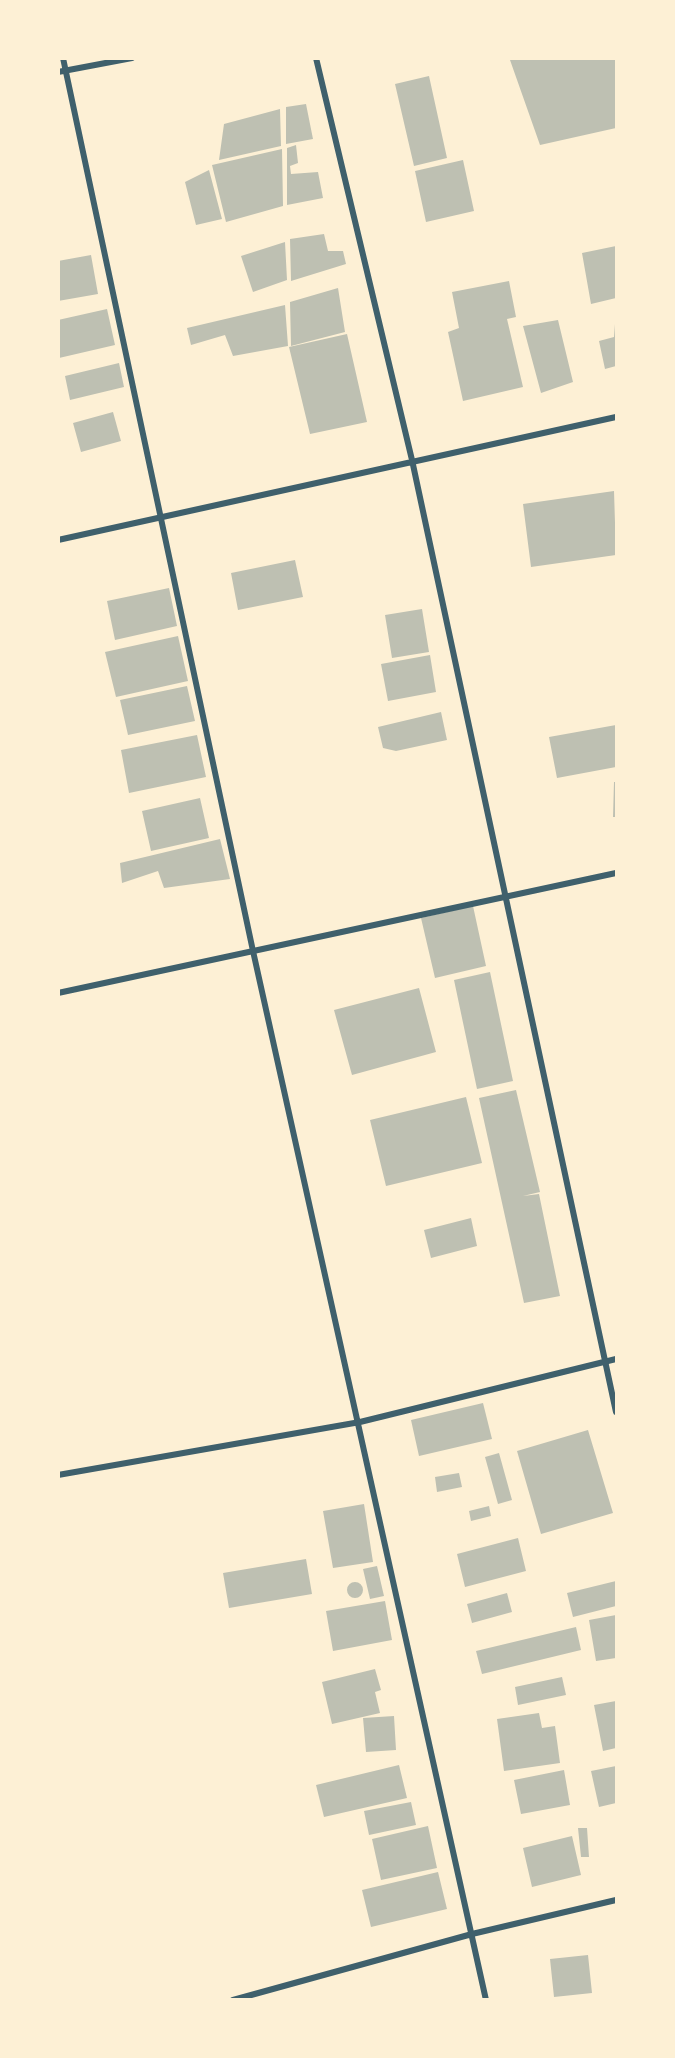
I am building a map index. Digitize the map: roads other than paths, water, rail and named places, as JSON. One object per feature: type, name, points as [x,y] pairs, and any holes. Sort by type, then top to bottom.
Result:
[{"type":"street","points":[[63,58],[62,71],[161,516],[253,951],[360,1422],[486,2000]]},
{"type":"street","points":[[62,71],[132,58]]},
{"type":"street","points":[[315,59],[412,460],[616,1413]]},
{"type":"street","points":[[58,540],[412,460],[616,417]]},
{"type":"street","points":[[58,993],[616,873]]},
{"type":"street","points":[[58,1475],[360,1422],[616,1359]]},
{"type":"street","points":[[233,2000],[472,1934],[616,1900]]}]
